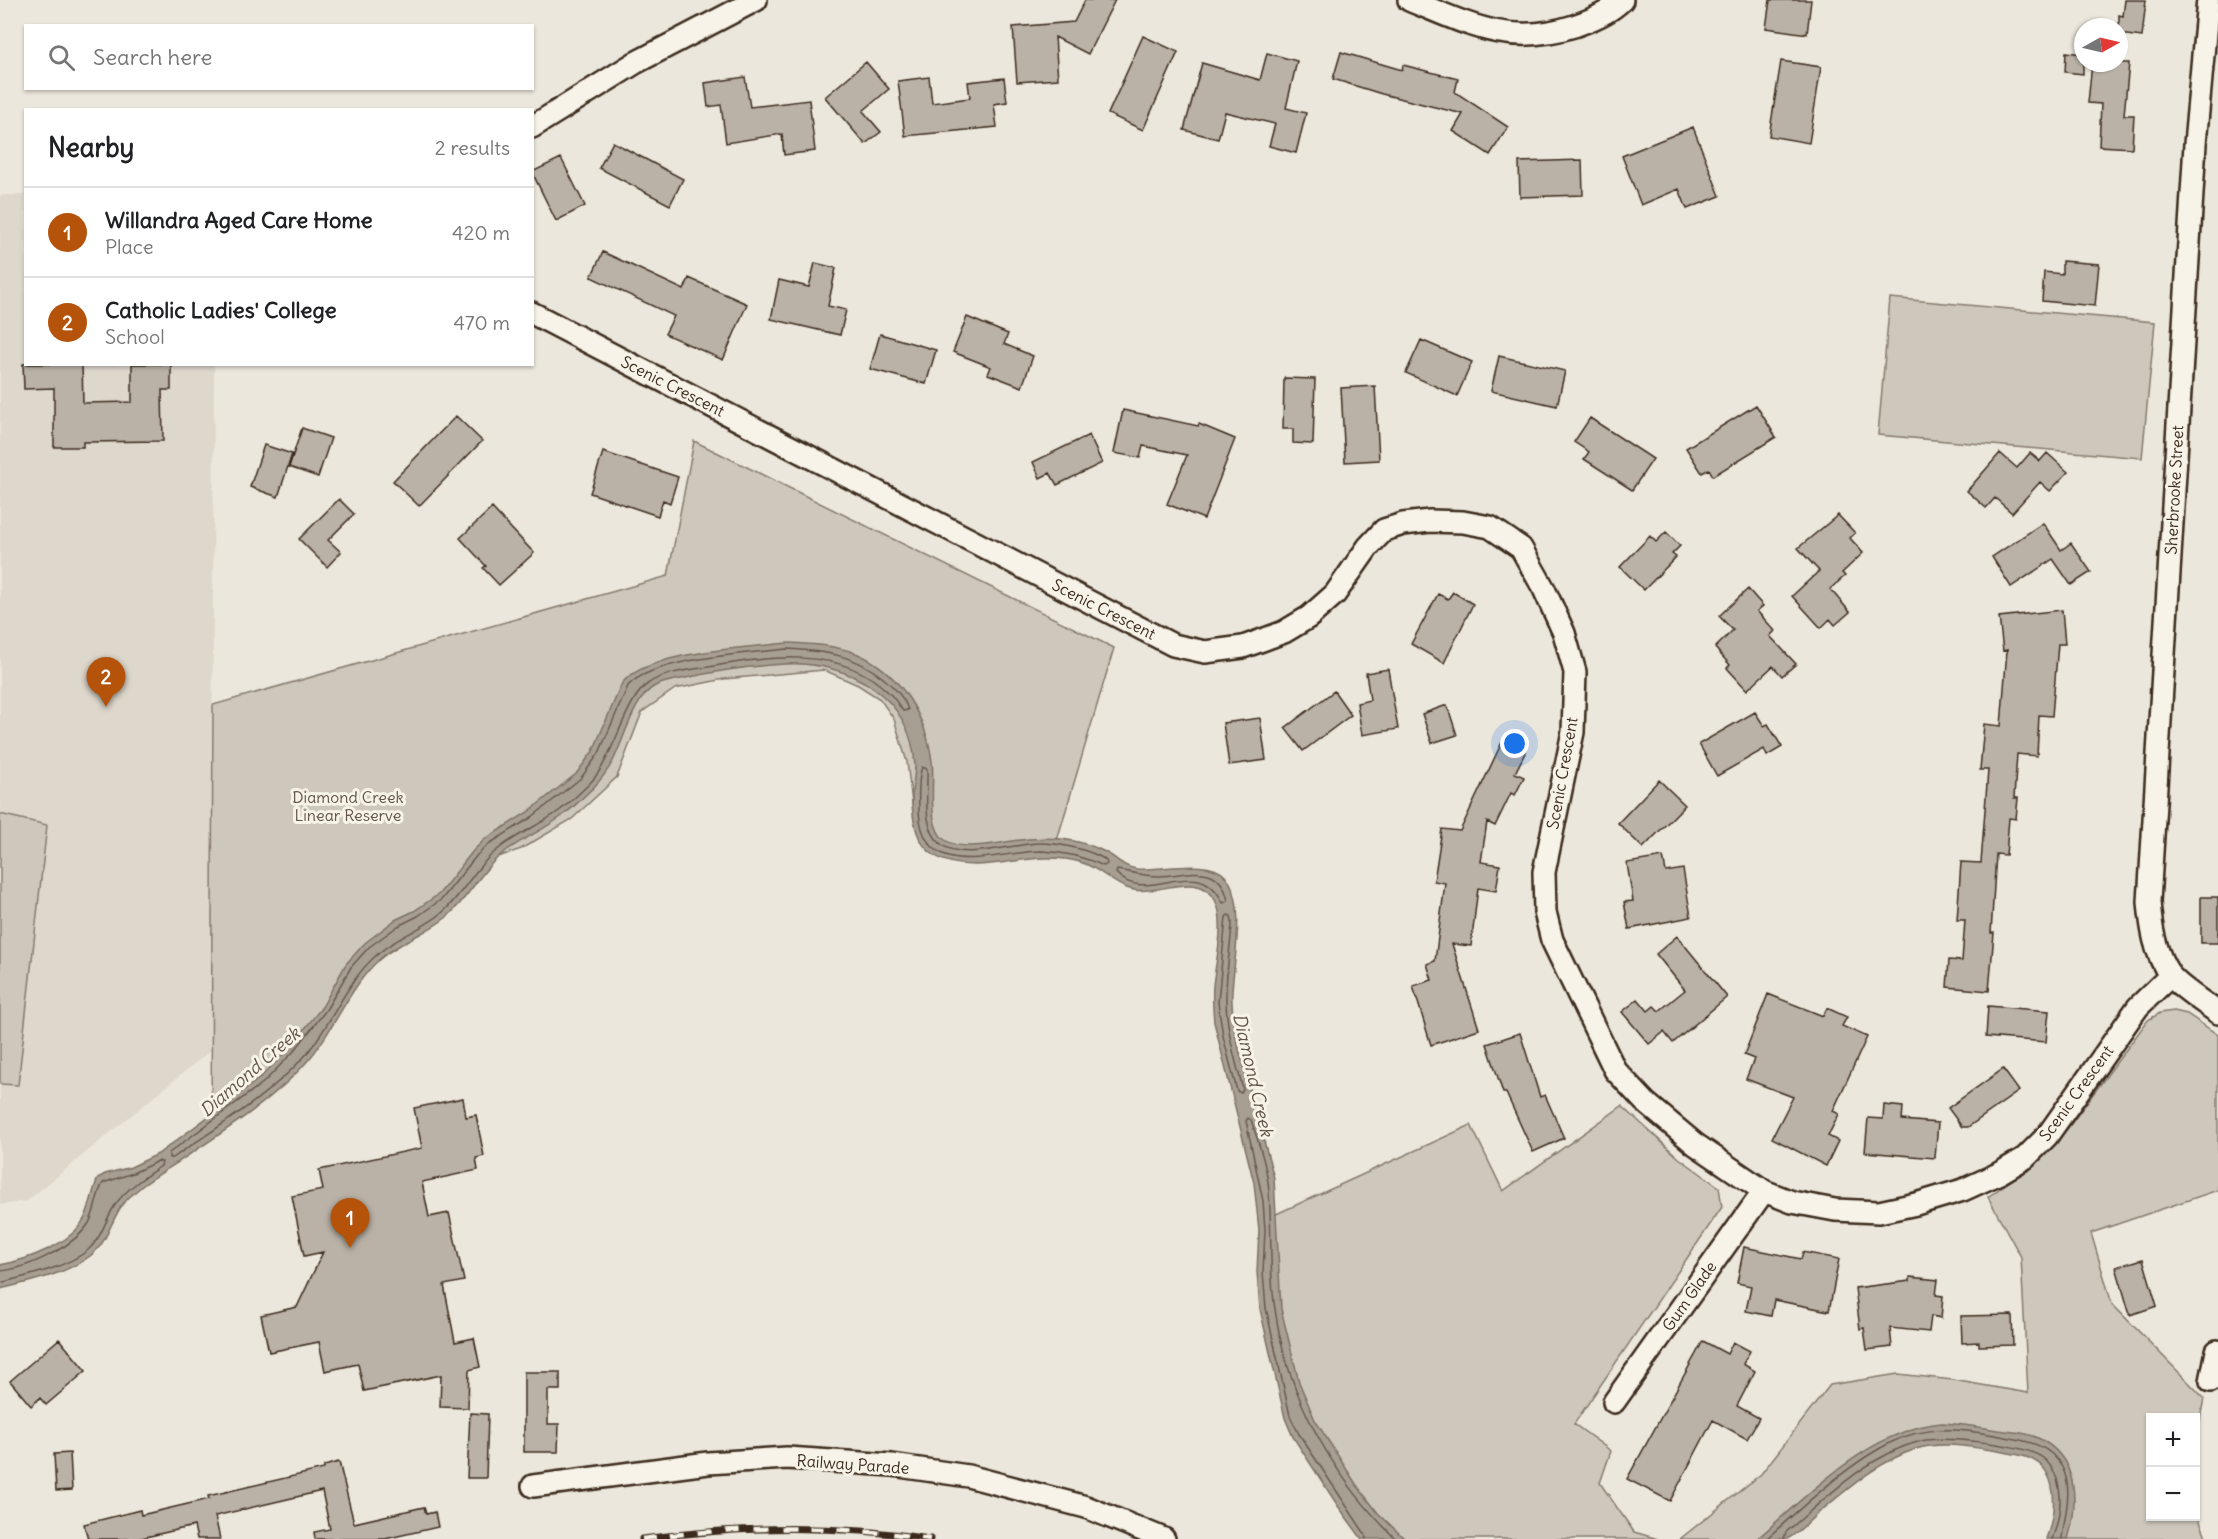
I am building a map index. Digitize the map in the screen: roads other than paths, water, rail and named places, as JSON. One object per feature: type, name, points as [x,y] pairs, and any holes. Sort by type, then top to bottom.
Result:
[{"type":"street","points":[[534,126],[635,63],[756,0]]},
{"type":"street","points":[[1409,0],[1479,29],[1516,35],[1555,32],[1613,9],[1622,0]]},
{"type":"street","name":"Sherbrooke Street","points":[[2170,976],[2157,951],[2151,923],[2150,902],[2195,144],[2208,0]]},
{"type":"street","name":"Scenic Crescent","points":[[534,314],[1173,645],[1205,652],[1234,649],[1284,632],[1309,617],[1335,594],[1368,547],[1384,530],[1403,524],[1430,521],[1490,527],[1521,548],[1544,589],[1564,633],[1575,672],[1573,732],[1544,872],[1545,912],[1552,940],[1615,1070],[1645,1101],[1695,1144],[1764,1191],[1792,1202],[1835,1210],[1879,1212],[1963,1190],[1998,1174],[2025,1158],[2047,1136],[2138,1007],[2170,976]]},
{"type":"street","points":[[2170,976],[2218,1013]]},
{"type":"street","name":"Gum Glade","points":[[1614,1402],[1764,1191]]},
{"type":"street","name":"Railway Parade","points":[[533,1486],[719,1462],[787,1458],[885,1464],[968,1476],[1086,1507],[1164,1539]]},
{"type":"water","points":[[787,643],[850,651],[873,662],[899,684],[917,713],[929,745],[933,771],[933,815],[939,834],[945,840],[969,846],[1036,838],[1060,839],[1094,847],[1132,868],[1196,866],[1218,871],[1225,876],[1232,887],[1238,916],[1232,998],[1236,1037],[1274,1178],[1281,1309],[1299,1382],[1315,1420],[1356,1484],[1378,1513],[1405,1539],[1362,1539],[1293,1437],[1285,1418],[1260,1309],[1257,1272],[1259,1230],[1254,1183],[1214,1022],[1213,986],[1220,931],[1220,919],[1215,900],[1208,891],[1200,886],[1134,890],[1120,885],[1095,868],[1067,859],[1041,858],[975,865],[958,864],[933,854],[924,846],[914,823],[912,792],[915,766],[911,741],[902,720],[889,702],[853,676],[809,665],[785,664],[720,671],[655,686],[641,699],[635,709],[613,761],[595,786],[559,818],[513,846],[498,858],[448,916],[381,958],[360,981],[310,1058],[280,1088],[245,1116],[135,1192],[123,1204],[101,1245],[90,1256],[59,1273],[0,1289],[0,1265],[47,1250],[69,1236],[84,1219],[98,1178],[131,1167],[158,1154],[260,1078],[291,1046],[322,1007],[346,964],[365,943],[395,920],[414,911],[439,894],[485,839],[528,812],[576,774],[593,751],[622,683],[635,672],[654,664],[699,653]]},
{"type":"water","points":[[1942,1423],[2023,1433],[2051,1446],[2068,1469],[2072,1482],[2074,1510],[2068,1539],[2046,1539],[2053,1514],[2054,1497],[2047,1473],[2038,1463],[2012,1453],[1967,1446],[1936,1445],[1916,1449],[1888,1461],[1852,1486],[1789,1538],[1757,1539],[1842,1466],[1866,1450],[1890,1437],[1916,1428]]},
{"type":"railway","points":[[642,1539],[714,1531],[786,1528],[858,1531],[930,1539]]},
{"type":"place","name":"Catholic Ladies' College","points":[[106,707]]},
{"type":"place","name":"Willandra Aged Care Home","points":[[350,1248]]},
{"type":"park label","name":"Diamond Creek Linear Reserve","points":[[348,806]]},
{"type":"water label","name":"Diamond Creek","points":[[250,1072]]},
{"type":"water label","name":"Diamond Creek","points":[[1253,1075]]}]
